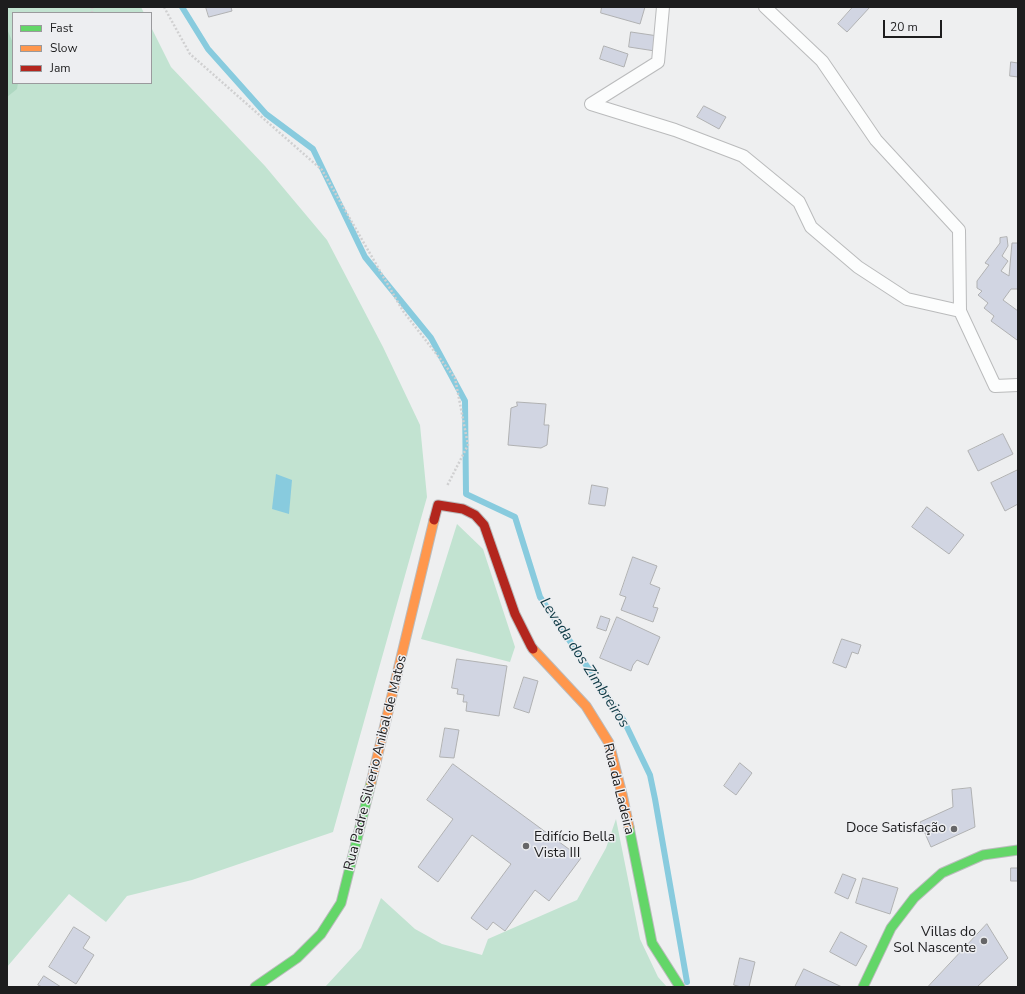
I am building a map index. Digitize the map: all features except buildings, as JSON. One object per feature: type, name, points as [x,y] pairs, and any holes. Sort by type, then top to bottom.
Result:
[{"type":"street","name":"Rua Padre Silverio Anibal de Matos","points":[[255,987],[297,958],[321,934],[341,903],[360,831],[438,505]]},
{"type":"street","name":"Rua da Ladeira","points":[[438,505],[463,509],[475,515],[484,525],[515,614],[531,646],[586,706],[609,743],[622,794],[652,943],[680,987]]},
{"type":"street","points":[[863,987],[891,928],[914,898],[942,873],[983,855],[1018,850]]},
{"type":"lane","points":[[663,7],[658,62],[591,104],[675,130],[743,156],[798,202],[811,227],[858,267],[907,299],[960,311]]},
{"type":"lane","points":[[765,7],[822,61],[876,140],[959,230],[960,311],[995,386],[1018,385]]},
{"type":"path","points":[[164,7],[190,54],[322,170],[403,311],[455,378],[468,446],[438,505]]},
{"type":"green space","points":[[7,7],[141,7],[144,12],[12,12],[12,84],[152,84],[152,29],[171,67],[265,166],[327,240],[383,347],[420,425],[427,497],[333,832],[192,880],[127,896],[106,922],[69,894],[7,967]]},
{"type":"green space","points":[[7,29],[12,41],[12,84],[18,84],[17,89],[7,97]]},
{"type":"green space","points":[[457,524],[483,549],[515,647],[510,662],[421,639]]},
{"type":"green space","points":[[616,819],[640,939],[658,977],[667,987],[325,987],[361,948],[381,898],[415,929],[442,944],[482,955],[488,939],[577,900],[606,848]]},
{"type":"water","points":[[276,474],[292,480],[289,514],[272,509]]},
{"type":"waterway","name":"Levada dos Zimbreiros","points":[[182,7],[208,49],[266,114],[313,149],[365,257],[431,338],[465,401],[466,494],[515,517],[540,597],[624,721],[650,775],[687,982]]},
{"type":"traffic: fast","points":[[255,987],[297,958],[321,934],[341,903],[371,783]]},
{"type":"traffic: fast","points":[[629,827],[652,943],[680,987]]},
{"type":"traffic: fast","points":[[863,987],[891,928],[914,898],[942,873],[983,855],[1018,850]]},
{"type":"traffic: slow","points":[[371,783],[434,520]]},
{"type":"traffic: slow","points":[[533,649],[586,706],[609,743],[629,827]]},
{"type":"traffic: jam","points":[[434,520],[438,505],[463,509],[475,515],[484,525],[515,614],[533,649]]},
{"type":"place","name":"Doce Satisfação","points":[[954,829]]},
{"type":"place","name":"Edifício Bella Vista III","points":[[526,846]]},
{"type":"place","name":"Villas do Sol Nascente","points":[[984,941]]}]
